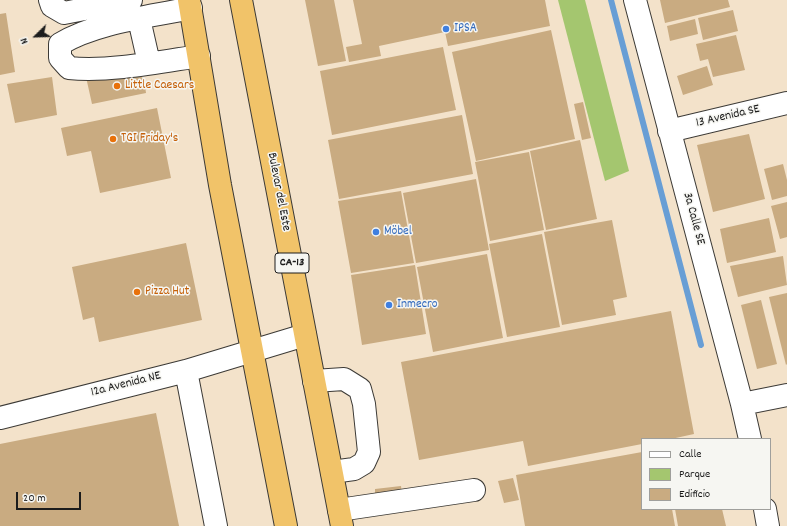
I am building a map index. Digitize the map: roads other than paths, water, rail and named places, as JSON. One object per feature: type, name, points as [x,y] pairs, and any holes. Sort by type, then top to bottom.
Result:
[{"type":"highway","name":"Bulevar del Este","points":[[241,0],[341,518]]},
{"type":"highway","points":[[190,4],[220,185],[286,526]]},
{"type":"street","points":[[50,0],[52,6],[64,13],[135,10],[190,4]]},
{"type":"street","name":"3a Calle SE","points":[[635,0],[750,438]]},
{"type":"street","points":[[135,10],[149,63]]},
{"type":"street","points":[[135,10],[93,30],[72,37],[60,44],[60,58],[68,68],[82,69],[149,63],[199,56]]},
{"type":"street","name":"13 Avenida SE","points":[[669,131],[787,103]]},
{"type":"street","name":"12a Avenida NE","points":[[0,418],[186,371],[305,335]]},
{"type":"street","points":[[186,371],[216,526]]},
{"type":"street","points":[[314,381],[344,378],[360,389],[364,404],[369,452],[364,462],[354,469],[332,472]]},
{"type":"street","points":[[742,404],[787,395]]},
{"type":"street","points":[[341,518],[474,490]]},
{"type":"street","points":[[765,510],[768,526]]},
{"type":"waterway","points":[[611,0],[701,345]]},
{"type":"place","name":"IPSA","points":[[446,29]]},
{"type":"place","name":"Little Caesars","points":[[117,86]]},
{"type":"place","name":"TGI Friday's","points":[[113,139]]},
{"type":"place","name":"Möbel","points":[[376,232]]},
{"type":"place","name":"Pizza Hut","points":[[137,292]]},
{"type":"place","name":"Inmecro","points":[[389,305]]}]
